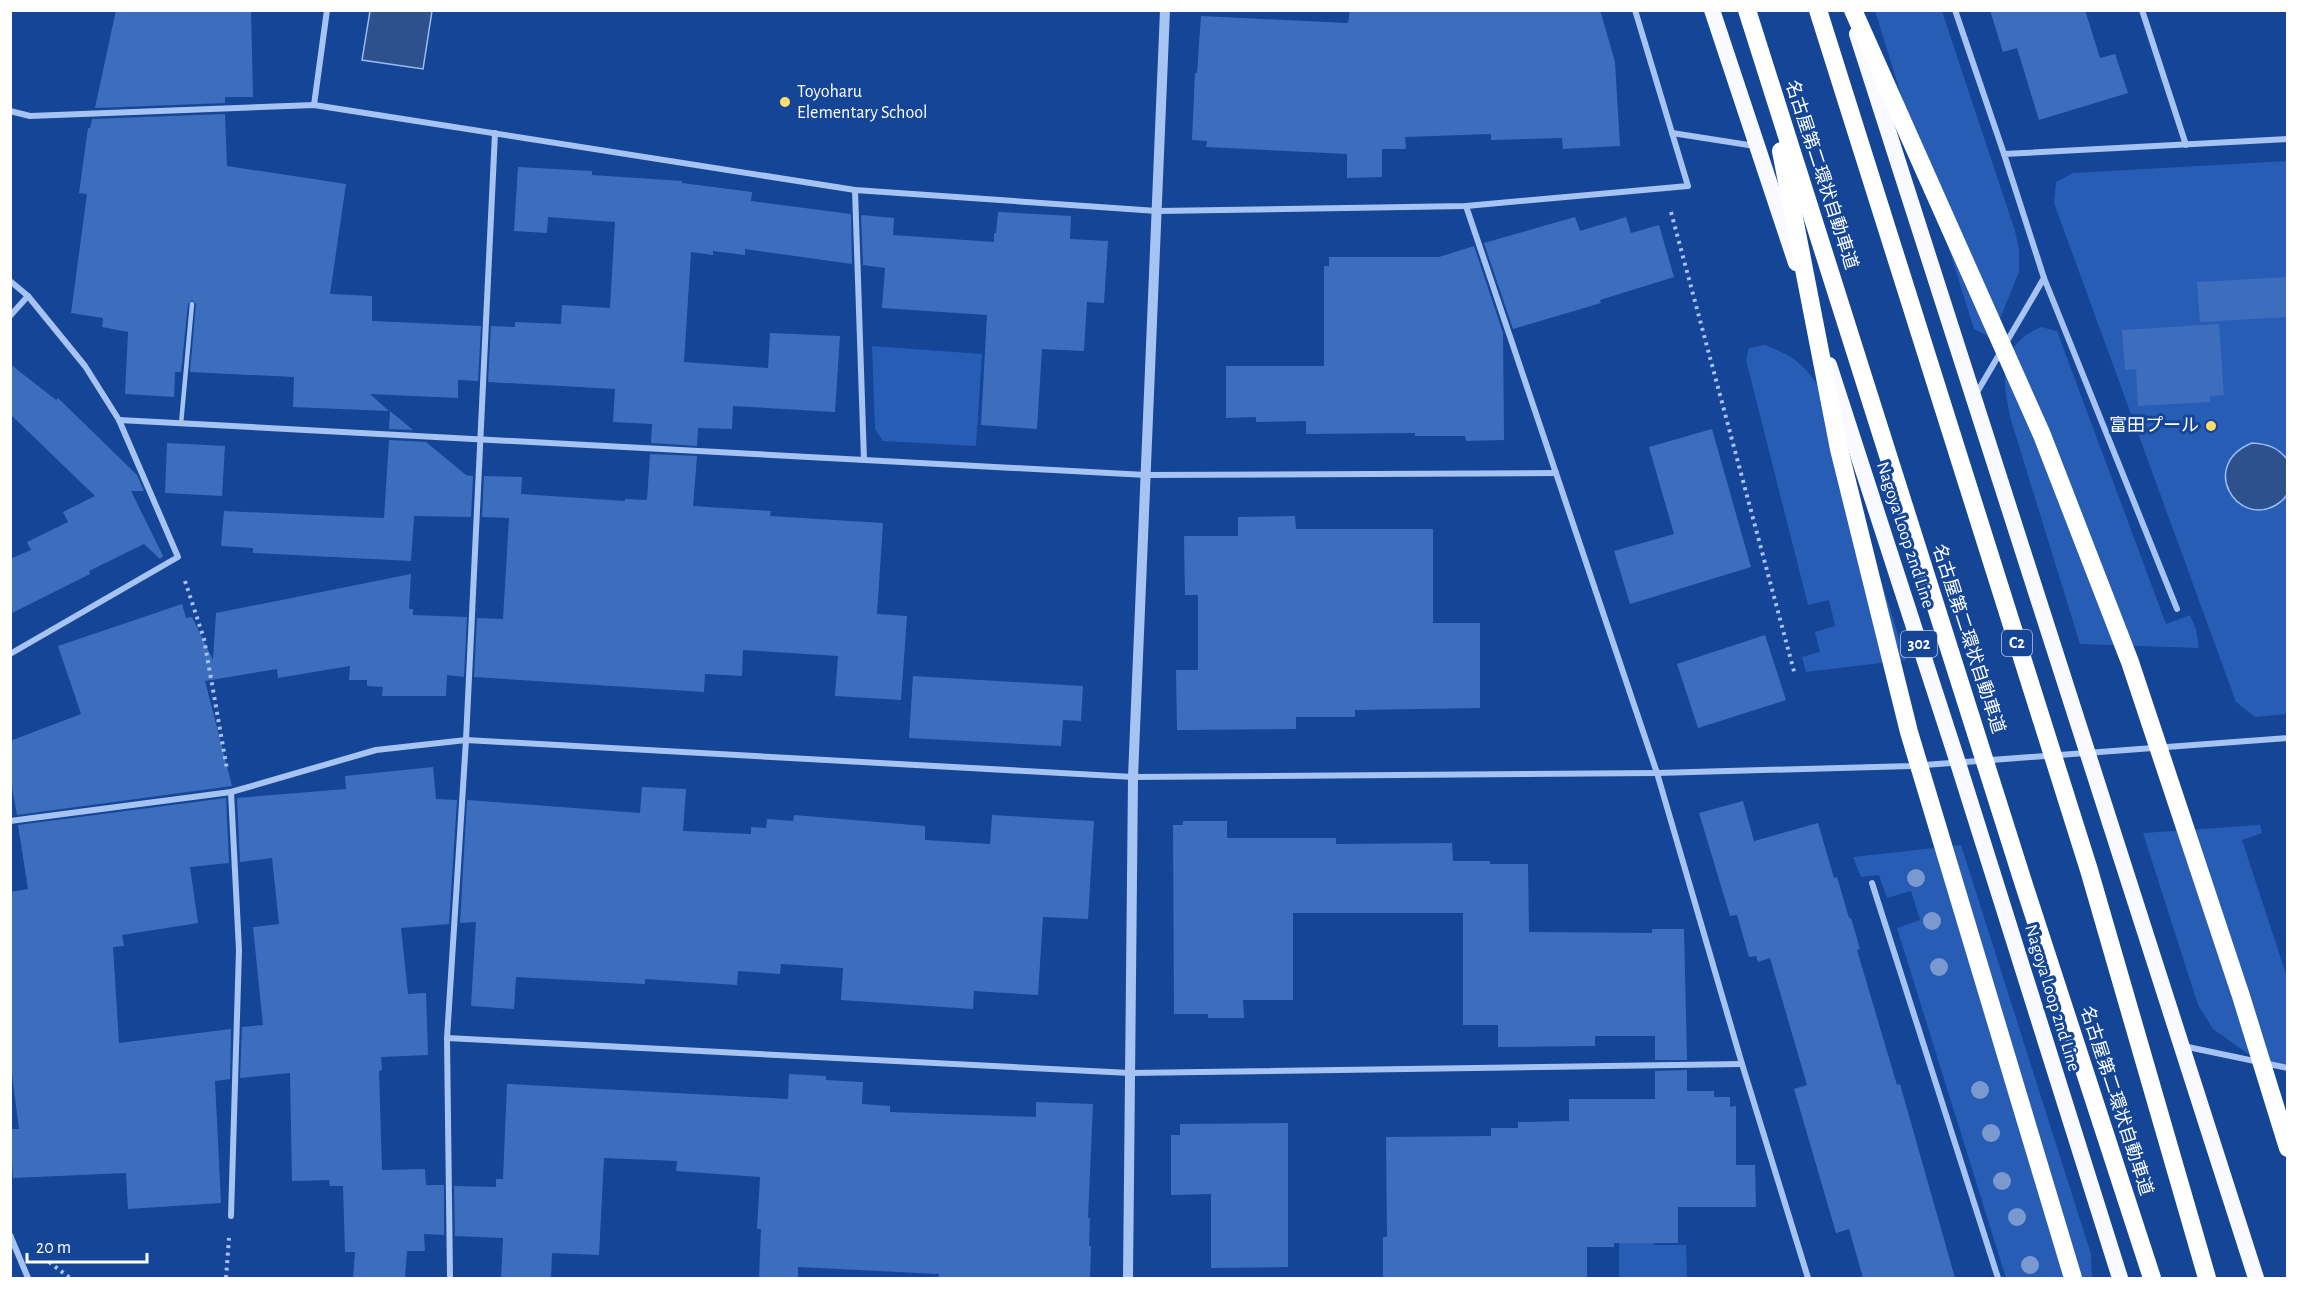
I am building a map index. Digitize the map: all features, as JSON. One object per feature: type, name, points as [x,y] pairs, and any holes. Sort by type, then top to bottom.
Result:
[{"type":"highway","name":"Nagoya Loop 2nd Line","points":[[1712,10],[1958,763],[2120,1278]]},
{"type":"highway","name":"名古屋第二環状自動車道","points":[[1747,10],[2020,873],[2152,1278]]},
{"type":"highway","name":"名古屋第二環状自動車道","points":[[1818,10],[2085,859],[2207,1278]]},
{"type":"highway","points":[[1851,10],[2088,752],[2179,1046],[2256,1278]]},
{"type":"highway","points":[[1851,10],[2042,435],[2130,662],[2241,996],[2288,1148]]},
{"type":"highway","points":[[1765,67],[1839,449],[1909,732],[2073,1278]]},
{"type":"street","points":[[314,105],[327,10]]},
{"type":"street","points":[[1128,1278],[1133,777],[1165,10]]},
{"type":"street","points":[[10,111],[30,116],[314,105],[855,190],[1157,211],[1466,206],[1688,186],[1635,10]]},
{"type":"street","points":[[1955,10],[2044,278],[2177,609]]},
{"type":"street","points":[[2142,10],[2186,145]]},
{"type":"street","points":[[450,1278],[447,1038],[466,740],[495,133]]},
{"type":"street","points":[[1672,133],[1758,147]]},
{"type":"street","points":[[2004,154],[2288,139]]},
{"type":"street","points":[[855,190],[864,460]]},
{"type":"street","points":[[1466,206],[1657,773],[1742,1064],[1808,1278]]},
{"type":"street","points":[[1974,398],[2044,278]]},
{"type":"street","points":[[10,281],[28,296],[85,366],[119,420],[178,557],[10,654]]},
{"type":"street","points":[[10,316],[28,296]]},
{"type":"street","points":[[119,420],[1146,475],[1556,473]]},
{"type":"street","points":[[10,821],[231,792],[376,750],[466,740],[1133,777],[1657,773],[1911,766],[2288,738]]},
{"type":"street","points":[[231,792],[239,951],[231,1216]]},
{"type":"street","points":[[1872,883],[1998,1278]]},
{"type":"street","points":[[447,1038],[1130,1073],[1742,1064]]},
{"type":"street","points":[[2179,1046],[2288,1068]]},
{"type":"street","points":[[10,1234],[27,1278]]},
{"type":"lane","points":[[181,423],[192,304]]},
{"type":"path","points":[[1665,188],[1795,675]]},
{"type":"path","points":[[178,557],[204,639],[231,792]]},
{"type":"path","points":[[226,1278],[231,1216]]},
{"type":"shaded area","points":[[370,11],[432,11],[423,69],[362,60]]},
{"type":"shaded area","points":[[1875,11],[1942,11],[2015,231],[2019,250],[2019,272],[1997,326],[1988,336],[1974,329]]},
{"type":"shaded area","name":"富田プール","points":[[2287,161],[2287,714],[2255,717],[2236,702],[2054,203],[2056,182],[2073,173]]},
{"type":"shaded area","points":[[2041,327],[2057,331],[2166,624],[2190,615],[2196,629],[2199,648],[2080,644],[2011,420],[2006,391],[2006,366],[2010,354],[2016,344]]},
{"type":"shaded area","points":[[1765,345],[1798,362],[1821,390],[1906,660],[1806,672],[1802,657],[1820,652],[1815,632],[1835,626],[1829,600],[1808,605],[1746,360],[1749,348]]},
{"type":"shaded area","points":[[872,346],[982,354],[976,446],[883,441],[875,429]]},
{"type":"shaded area","points":[[2252,443],[2272,447],[2287,459],[2288,492],[2276,505],[2262,510],[2248,508],[2237,501],[2229,491],[2226,478],[2227,465],[2236,453]]},
{"type":"shaded area","points":[[2260,825],[2262,833],[2242,840],[2287,977],[2287,1067],[2258,1061],[2213,1029],[2198,1005],[2143,833]]},
{"type":"shaded area","points":[[1961,845],[2091,1254],[2092,1278],[2006,1278],[1897,928],[1920,920],[1911,891],[1887,898],[1879,875],[1861,877],[1853,857]]},
{"type":"shaded area","points":[[1619,1211],[1654,1211],[1654,1245],[1686,1245],[1687,1278],[1619,1278]]},
{"type":"building","points":[[116,10],[251,10],[253,97],[225,97],[225,103],[95,108]]},
{"type":"building","points":[[1350,10],[1600,10],[1615,62],[1620,146],[1563,149],[1562,138],[1491,140],[1491,134],[1405,137],[1406,149],[1382,149],[1382,177],[1347,178],[1347,154],[1206,147],[1207,141],[1192,140],[1195,73],[1197,73],[1201,16],[1348,23]]},
{"type":"building","points":[[1990,10],[2085,10],[2100,58],[2115,54],[2128,93],[2039,120],[2017,48],[2003,52]]},
{"type":"building","points":[[225,114],[227,166],[346,184],[330,294],[372,296],[372,321],[481,326],[478,381],[458,380],[458,398],[370,394],[389,411],[293,407],[294,377],[190,372],[196,304],[192,300],[188,304],[181,372],[175,372],[174,397],[125,394],[128,332],[102,327],[103,318],[71,313],[87,194],[79,193],[88,128],[90,128],[92,119]]},
{"type":"building","points":[[518,167],[592,171],[592,175],[682,181],[682,183],[752,192],[751,201],[851,214],[852,264],[745,249],[745,255],[713,251],[713,255],[691,252],[684,362],[768,368],[770,333],[840,336],[835,412],[733,406],[732,429],[698,428],[697,446],[651,443],[652,424],[613,422],[615,389],[488,382],[491,326],[515,327],[515,322],[561,324],[562,305],[610,308],[615,222],[548,217],[547,233],[514,231]]},
{"type":"building","points":[[998,212],[1071,216],[1070,239],[1108,241],[1104,303],[1087,302],[1084,351],[1042,349],[1037,429],[981,425],[987,315],[882,308],[885,268],[863,265],[861,215],[894,218],[893,235],[994,242]]},
{"type":"building","points":[[1575,217],[1580,231],[1626,217],[1631,233],[1659,225],[1674,277],[1600,300],[1601,303],[1513,329],[1484,243]]},
{"type":"building","points":[[1474,246],[1503,333],[1504,440],[1466,441],[1465,436],[1415,436],[1415,433],[1306,434],[1306,421],[1256,422],[1256,417],[1226,418],[1226,366],[1324,366],[1324,266],[1329,266],[1329,257],[1439,257]]},
{"type":"building","points":[[2288,277],[2288,317],[2200,322],[2197,282]]},
{"type":"building","points":[[2219,324],[2224,395],[2210,396],[2210,402],[2138,406],[2136,369],[2125,370],[2122,330]]},
{"type":"building","points":[[10,364],[56,400],[58,398],[137,475],[144,491],[131,491],[163,556],[160,559],[144,544],[10,614],[10,559],[31,550],[27,542],[68,522],[63,512],[95,496],[10,414]]},
{"type":"building","points":[[390,411],[413,430],[389,429]]},
{"type":"building","points":[[1712,429],[1751,567],[1630,604],[1614,551],[1674,534],[1649,447]]},
{"type":"building","points":[[389,440],[426,442],[466,475],[473,476],[471,517],[414,516],[411,561],[253,553],[253,548],[221,546],[224,511],[384,518]]},
{"type":"building","points":[[167,443],[225,446],[222,496],[165,493]]},
{"type":"building","points":[[650,454],[697,456],[693,506],[771,511],[770,516],[883,523],[877,614],[907,616],[901,700],[835,696],[838,656],[743,650],[742,676],[705,674],[704,692],[474,677],[477,618],[503,619],[509,518],[482,517],[484,476],[522,477],[521,494],[625,501],[625,499],[647,500]]},
{"type":"building","points":[[1295,516],[1296,529],[1433,529],[1433,623],[1480,623],[1480,708],[1355,710],[1355,717],[1296,717],[1296,729],[1177,730],[1176,670],[1198,670],[1198,595],[1185,595],[1184,536],[1238,536],[1238,517]]},
{"type":"building","points":[[411,574],[409,609],[413,609],[413,615],[467,617],[464,677],[447,675],[446,696],[382,696],[383,687],[367,686],[367,680],[349,680],[350,666],[278,678],[277,669],[205,681],[232,786],[17,815],[10,776],[10,741],[81,714],[58,646],[182,604],[186,618],[192,617],[213,660],[216,613]]},
{"type":"building","points":[[1765,635],[1786,700],[1698,728],[1677,664]]},
{"type":"building","points":[[913,676],[1083,686],[1081,721],[1063,720],[1061,746],[909,738]]},
{"type":"building","points":[[433,767],[436,799],[457,800],[449,924],[401,928],[408,994],[426,993],[428,1055],[381,1057],[382,1070],[379,1071],[382,1170],[425,1169],[426,1185],[444,1185],[444,1235],[424,1234],[425,1251],[407,1251],[405,1278],[353,1278],[355,1252],[345,1252],[343,1186],[330,1186],[329,1180],[292,1181],[290,1073],[240,1078],[242,1027],[263,1025],[253,927],[279,924],[272,858],[240,862],[237,798],[346,789],[345,776]]},
{"type":"building","points":[[642,787],[686,789],[683,831],[751,834],[751,827],[766,828],[767,819],[793,821],[794,815],[925,826],[925,840],[990,844],[992,815],[1094,821],[1088,919],[1043,917],[1038,995],[974,991],[973,1009],[841,1000],[843,968],[781,964],[780,974],[738,971],[737,985],[645,979],[645,984],[516,977],[514,1009],[471,1006],[476,922],[460,923],[467,800],[640,813]]},
{"type":"building","points":[[226,798],[229,863],[190,867],[198,923],[122,935],[124,946],[113,947],[119,1043],[231,1029],[230,1079],[215,1081],[221,1203],[128,1209],[126,1173],[13,1178],[10,1129],[19,1129],[10,1059],[10,892],[28,889],[18,825]]},
{"type":"building","points":[[1743,801],[1754,841],[1818,823],[1834,878],[1837,877],[1849,918],[1851,918],[1860,949],[1857,950],[1897,1085],[1900,1084],[1955,1278],[1863,1278],[1849,1229],[1836,1233],[1794,1089],[1807,1085],[1770,958],[1758,962],[1756,956],[1749,957],[1737,915],[1730,916],[1699,813]]},
{"type":"building","points":[[1183,821],[1227,821],[1227,838],[1336,838],[1336,844],[1452,843],[1453,861],[1528,864],[1529,932],[1652,933],[1652,929],[1684,929],[1687,1060],[1655,1060],[1655,1036],[1595,1036],[1595,1046],[1498,1047],[1498,1025],[1463,1025],[1463,913],[1293,913],[1293,1000],[1243,1000],[1244,1018],[1208,1018],[1208,1014],[1174,1014],[1173,825],[1183,825]]},
{"type":"building","points":[[1687,1070],[1687,1091],[1714,1091],[1714,1097],[1730,1097],[1730,1107],[1736,1106],[1736,1165],[1755,1165],[1756,1207],[1678,1207],[1678,1243],[1614,1243],[1614,1247],[1587,1247],[1587,1278],[1383,1278],[1383,1237],[1387,1237],[1386,1137],[1491,1136],[1491,1128],[1518,1128],[1518,1122],[1569,1121],[1569,1099],[1655,1099],[1655,1071]]},
{"type":"building","points":[[789,1074],[826,1076],[826,1080],[863,1082],[862,1104],[890,1106],[890,1112],[1036,1117],[1036,1102],[1093,1104],[1088,1218],[1090,1218],[1089,1246],[1091,1246],[1090,1278],[938,1278],[939,1274],[798,1267],[798,1278],[759,1278],[761,1229],[757,1229],[760,1177],[676,1171],[677,1161],[604,1158],[599,1255],[552,1253],[551,1278],[501,1278],[503,1238],[455,1236],[454,1186],[496,1187],[496,1179],[503,1179],[507,1084],[788,1099]]},
{"type":"building","points":[[1288,1123],[1288,1267],[1211,1268],[1211,1194],[1171,1195],[1171,1135],[1180,1135],[1180,1124]]},
{"type":"place","name":"Toyoharu Elementary School","points":[[785,102]]},
{"type":"place","name":"富田プール","points":[[2211,426]]}]
